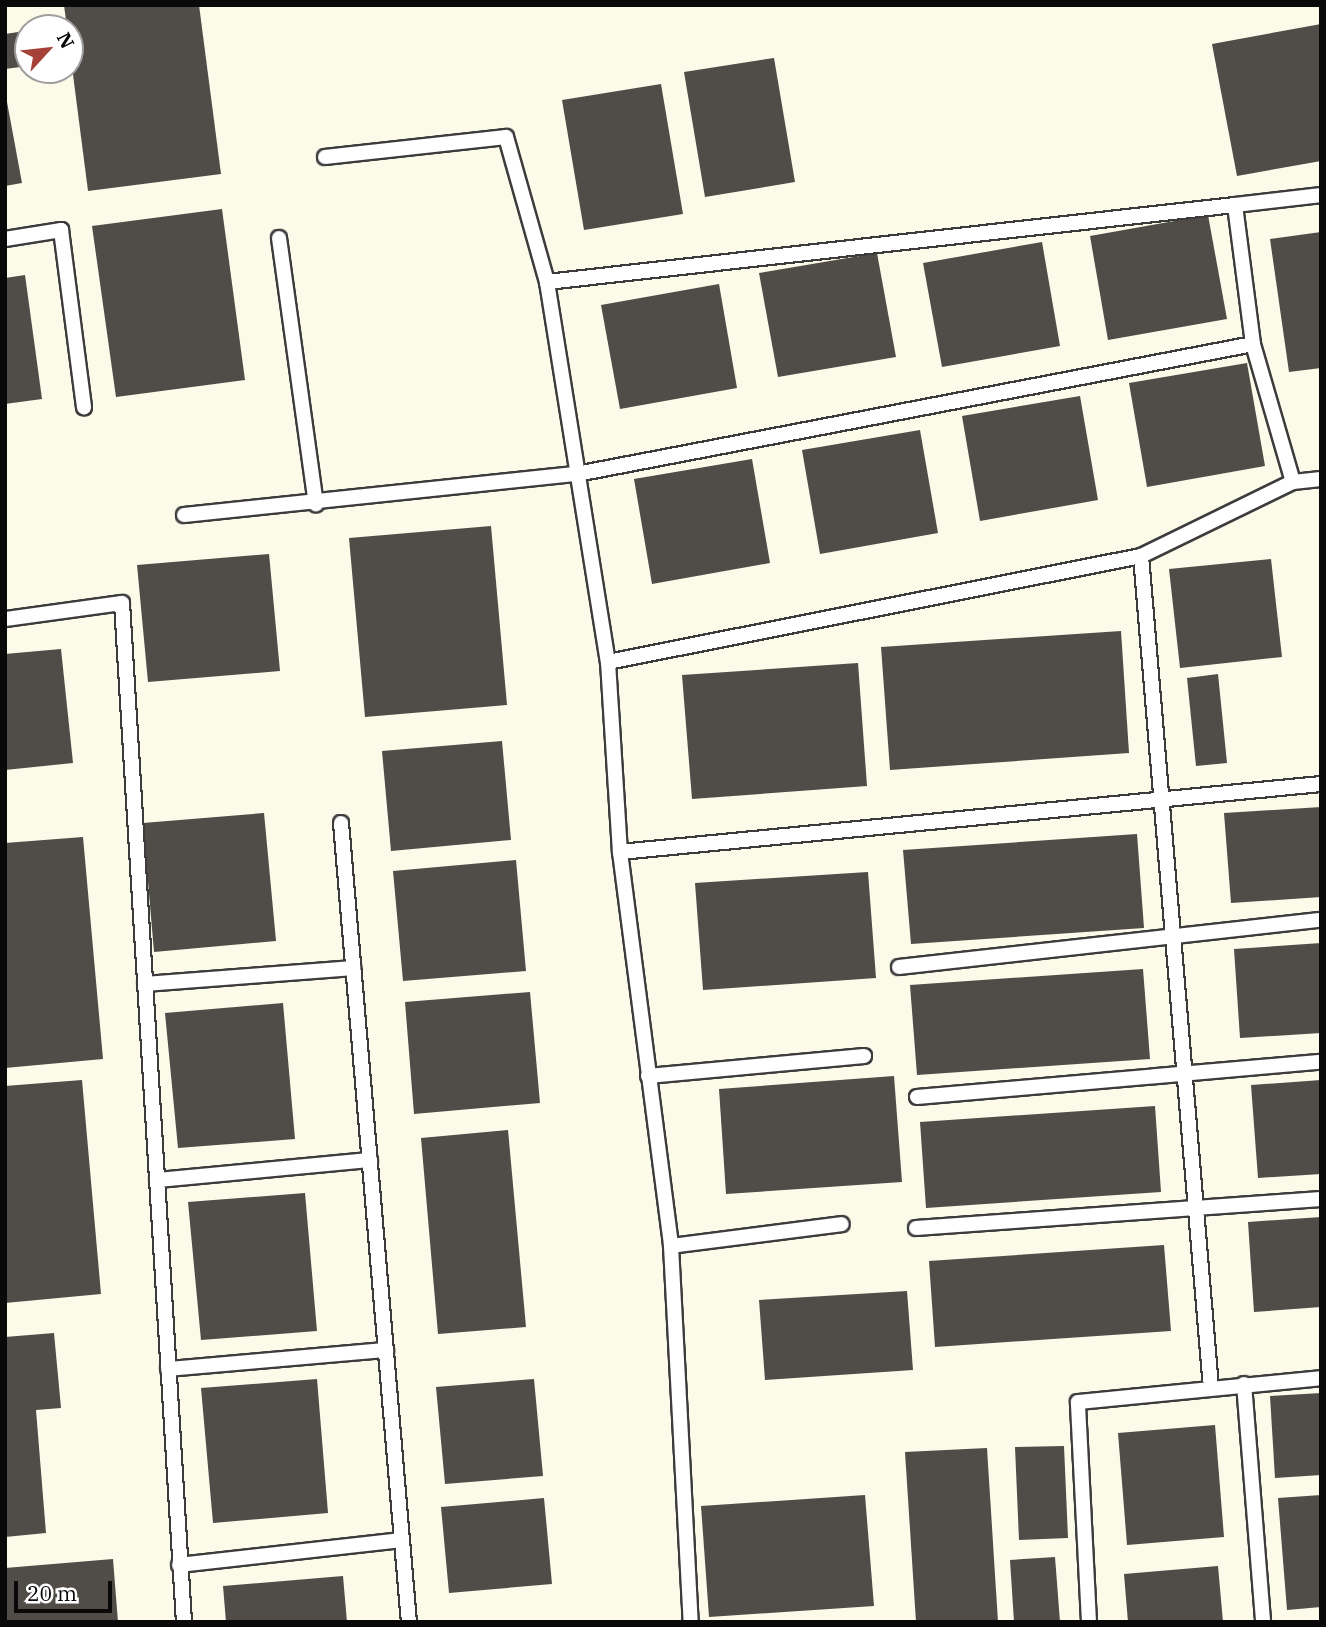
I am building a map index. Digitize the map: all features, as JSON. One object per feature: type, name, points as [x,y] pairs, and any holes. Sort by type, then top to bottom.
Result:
[{"type":"lane","points":[[325,157],[506,137],[547,282],[582,473],[608,662],[621,852],[671,1246],[691,1622]]},
{"type":"lane","points":[[547,282],[1321,195]]},
{"type":"lane","points":[[1235,205],[1253,344],[1293,482]]},
{"type":"lane","points":[[5,239],[61,230],[84,408]]},
{"type":"lane","points":[[279,238],[316,504]]},
{"type":"lane","points":[[184,515],[316,504],[582,473],[1253,344]]},
{"type":"lane","points":[[608,662],[1140,556],[1293,482],[1321,479]]},
{"type":"lane","points":[[1140,556],[1211,1388]]},
{"type":"lane","points":[[5,619],[122,603],[184,1622]]},
{"type":"lane","points":[[621,852],[1321,784]]},
{"type":"lane","points":[[341,823],[409,1622]]},
{"type":"lane","points":[[899,967],[1173,940],[1321,920]]},
{"type":"lane","points":[[145,984],[354,968]]},
{"type":"lane","points":[[649,1076],[864,1056]]},
{"type":"lane","points":[[917,1097],[1321,1062]]},
{"type":"lane","points":[[157,1180],[370,1160]]},
{"type":"lane","points":[[916,1228],[1321,1199]]},
{"type":"lane","points":[[671,1246],[842,1224]]},
{"type":"lane","points":[[167,1369],[386,1350]]},
{"type":"lane","points":[[1089,1622],[1078,1402],[1321,1378]]},
{"type":"lane","points":[[1244,1384],[1263,1622]]},
{"type":"lane","points":[[179,1565],[402,1540]]},
{"type":"building","points":[[64,5],[199,5],[221,174],[88,191],[74,84],[84,84],[84,14],[65,14]]},
{"type":"building","points":[[1321,24],[1321,161],[1237,176],[1212,44]]},
{"type":"building","points":[[14,33],[14,68],[5,69],[5,34]]},
{"type":"building","points":[[774,58],[795,182],[705,197],[684,72]]},
{"type":"building","points":[[661,84],[683,214],[584,230],[562,100]]},
{"type":"building","points":[[5,91],[22,183],[5,186]]},
{"type":"building","points":[[222,209],[245,380],[116,397],[92,226]]},
{"type":"building","points":[[1208,215],[1227,319],[1108,340],[1090,236]]},
{"type":"building","points":[[1321,232],[1321,368],[1289,372],[1270,239]]},
{"type":"building","points":[[1042,242],[1060,346],[942,367],[923,263]]},
{"type":"building","points":[[877,253],[896,357],[778,377],[759,273]]},
{"type":"building","points":[[25,275],[42,399],[5,404],[5,278]]},
{"type":"building","points":[[719,284],[737,388],[620,409],[601,305]]},
{"type":"building","points":[[1247,363],[1265,466],[1147,487],[1129,383]]},
{"type":"building","points":[[1080,396],[1098,500],[980,521],[962,416]]},
{"type":"building","points":[[920,430],[938,533],[820,554],[802,450]]},
{"type":"building","points":[[752,459],[770,563],[652,584],[634,479]]},
{"type":"building","points":[[491,526],[507,705],[365,717],[349,538]]},
{"type":"building","points":[[269,554],[280,671],[148,682],[137,565]]},
{"type":"building","points":[[1271,559],[1282,657],[1180,668],[1169,569]]},
{"type":"building","points":[[1121,631],[1129,753],[890,770],[881,647]]},
{"type":"building","points":[[61,649],[73,763],[5,770],[5,654]]},
{"type":"building","points":[[858,663],[867,786],[692,799],[682,675]]},
{"type":"building","points":[[1218,674],[1227,763],[1196,766],[1187,678]]},
{"type":"building","points":[[502,741],[511,840],[391,851],[382,751]]},
{"type":"building","points":[[1321,807],[1321,897],[1231,903],[1224,813]]},
{"type":"building","points":[[264,813],[276,941],[154,952],[143,823]]},
{"type":"building","points":[[1137,834],[1144,928],[911,944],[903,850]]},
{"type":"building","points":[[83,837],[103,1059],[5,1068],[5,843]]},
{"type":"building","points":[[516,860],[526,971],[403,981],[393,871]]},
{"type":"building","points":[[868,872],[876,978],[703,990],[695,883]]},
{"type":"building","points":[[1321,943],[1321,1033],[1240,1038],[1234,949]]},
{"type":"building","points":[[1143,969],[1150,1059],[917,1075],[910,985]]},
{"type":"building","points":[[530,992],[540,1103],[414,1114],[405,1002]]},
{"type":"building","points":[[283,1003],[295,1139],[178,1148],[165,1013]]},
{"type":"building","points":[[894,1076],[902,1182],[726,1194],[719,1089]]},
{"type":"building","points":[[82,1080],[101,1294],[5,1303],[5,1086]]},
{"type":"building","points":[[1321,1080],[1321,1174],[1258,1178],[1251,1085]]},
{"type":"building","points":[[1155,1106],[1161,1192],[926,1208],[920,1122]]},
{"type":"building","points":[[508,1130],[526,1327],[438,1334],[421,1138]]},
{"type":"building","points":[[305,1193],[317,1331],[201,1340],[188,1202]]},
{"type":"building","points":[[1321,1217],[1321,1307],[1254,1312],[1248,1222]]},
{"type":"building","points":[[1164,1245],[1171,1331],[935,1347],[929,1261]]},
{"type":"building","points":[[907,1291],[913,1370],[765,1380],[759,1300]]},
{"type":"building","points":[[54,1333],[61,1408],[36,1410],[46,1533],[5,1537],[5,1337]]},
{"type":"building","points":[[317,1379],[328,1513],[213,1523],[201,1388]]},
{"type":"building","points":[[534,1379],[543,1476],[445,1484],[436,1387]]},
{"type":"building","points":[[1321,1393],[1321,1475],[1275,1478],[1270,1396]]},
{"type":"building","points":[[1215,1425],[1224,1537],[1127,1545],[1118,1433]]},
{"type":"building","points":[[1064,1446],[1068,1538],[1019,1540],[1015,1447]]},
{"type":"building","points":[[987,1448],[998,1622],[916,1622],[905,1452]]},
{"type":"building","points":[[865,1495],[874,1606],[709,1617],[701,1506]]},
{"type":"building","points":[[1321,1495],[1321,1607],[1287,1610],[1278,1498]]},
{"type":"building","points":[[544,1498],[552,1584],[449,1593],[441,1507]]},
{"type":"building","points":[[1055,1557],[1060,1622],[1014,1622],[1010,1560]]},
{"type":"building","points":[[113,1559],[118,1622],[5,1622],[5,1568]]},
{"type":"building","points":[[1218,1566],[1223,1622],[1128,1622],[1124,1574]]},
{"type":"building","points":[[343,1576],[347,1622],[226,1622],[223,1586]]}]
